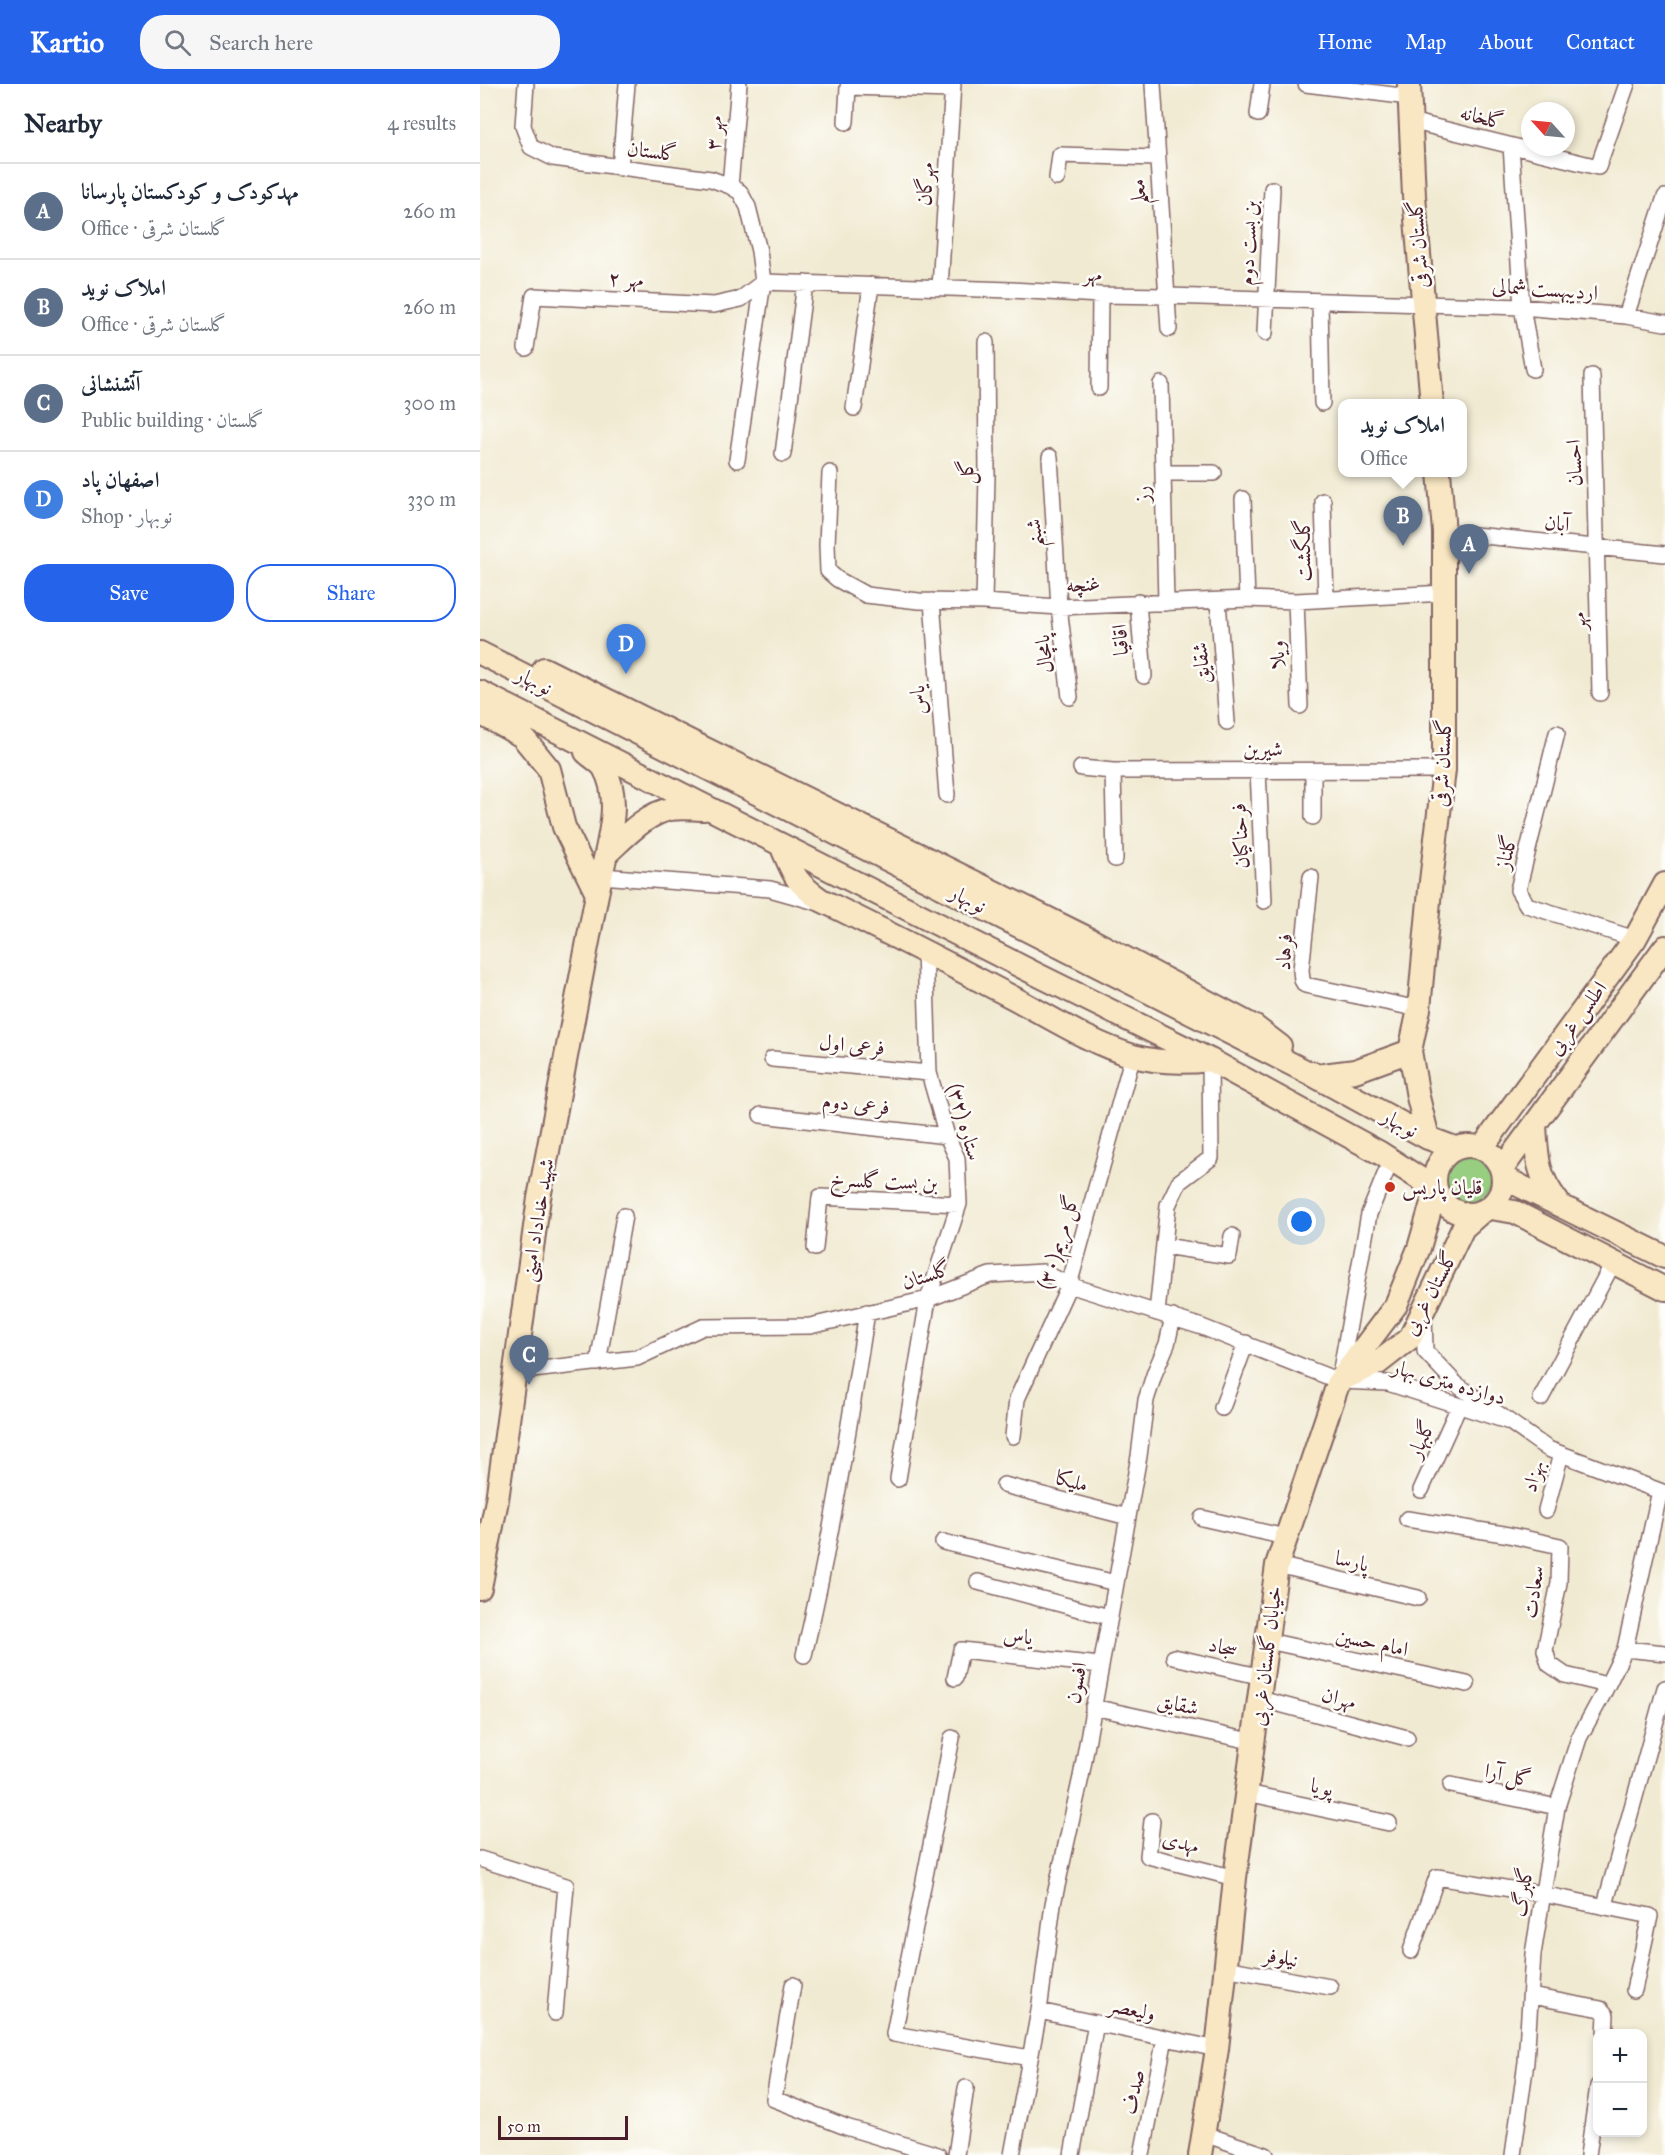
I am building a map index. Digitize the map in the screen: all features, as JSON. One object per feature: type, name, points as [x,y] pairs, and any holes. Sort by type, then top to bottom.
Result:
[{"type":"street","name":"گلستان","points":[[526,84],[523,126],[531,147],[553,159],[711,180],[730,186]]},
{"type":"street","points":[[620,168],[627,84]]},
{"type":"street","name":"مهر ۳","points":[[730,186],[739,84]]},
{"type":"street","name":"معلم","points":[[1152,84],[1169,330]]},
{"type":"street","points":[[1258,114],[1262,84]]},
{"type":"street","points":[[1306,84],[1409,90]]},
{"type":"street","name":"گلخانه","points":[[1410,121],[1598,168],[1627,84]]},
{"type":"street","points":[[846,122],[848,87],[952,87]]},
{"type":"street","name":"مهرگان","points":[[940,287],[952,87]]},
{"type":"street","name":"گلستان شرقی","points":[[1409,90],[1414,196],[1431,399]]},
{"type":"street","points":[[1511,146],[1522,307],[1533,369]]},
{"type":"street","points":[[1057,178],[1060,155],[1156,158]]},
{"type":"street","points":[[730,186],[740,192],[748,207],[759,252],[763,282],[737,460]]},
{"type":"street","name":"بن بست دوم","points":[[1265,333],[1272,189]]},
{"type":"street","points":[[1626,316],[1665,197]]},
{"type":"street","name":"مهر","points":[[763,282],[1422,305]]},
{"type":"street","name":"مهر ۲","points":[[526,348],[534,296],[714,305],[741,299],[763,282]]},
{"type":"street","points":[[783,454],[805,282]]},
{"type":"street","points":[[854,408],[871,285]]},
{"type":"street","points":[[1099,388],[1100,295]]},
{"type":"street","points":[[1320,301],[1322,403]]},
{"type":"street","name":"اردیبهست شمالی","points":[[1422,305],[1522,307],[1626,316],[1665,323]]},
{"type":"street","name":"گل","points":[[984,602],[987,476],[986,342]]},
{"type":"street","name":"احسان","points":[[1592,376],[1597,548]]},
{"type":"street","name":"رز","points":[[1161,384],[1166,603]]},
{"type":"street","name":"شبنم","points":[[1050,457],[1059,607]]},
{"type":"street","points":[[1163,472],[1214,473]]},
{"type":"street","name":"غنچه","points":[[830,473],[828,571],[837,579],[866,595],[932,602],[984,602],[1059,607],[1247,599],[1296,601],[1445,593]]},
{"type":"street","name":"گلستان شرقی","points":[[1428,1138],[1410,1051],[1419,1009],[1444,770],[1445,593],[1444,532],[1439,477]]},
{"type":"street","points":[[1243,499],[1247,599]]},
{"type":"street","name":"گلگشت","points":[[1323,501],[1326,599]]},
{"type":"street","name":"آبان","points":[[1444,532],[1665,554]]},
{"type":"street","name":"مهر","points":[[1597,548],[1600,693]]},
{"type":"street","name":"شقایق","points":[[1218,601],[1227,722]]},
{"type":"street","name":"ویلا","points":[[1296,601],[1300,706]]},
{"type":"street","name":"یاس","points":[[932,602],[947,795]]},
{"type":"street","name":"اقاقیا","points":[[1138,602],[1144,676]]},
{"type":"street","name":"پامچال","points":[[1059,607],[1070,697]]},
{"type":"street","points":[[480,638],[601,705]]},
{"type":"street","name":"نوبهار","points":[[480,653],[601,705],[747,779],[884,857],[1315,1076],[1428,1138],[1455,1148]]},
{"type":"street","name":"نوبهار","points":[[480,692],[1210,1060],[1391,1160],[1436,1189]]},
{"type":"street","points":[[480,713],[522,736],[549,769],[564,827],[599,885],[770,889],[837,907]]},
{"type":"street","name":"گلناز","points":[[1557,733],[1518,891],[1527,905],[1635,939]]},
{"type":"street","name":"شهید خداداد امینی","points":[[480,1588],[496,1500],[539,1198],[612,822],[612,791],[603,767],[572,738]]},
{"type":"street","name":"شیرین","points":[[1081,768],[1113,771],[1444,770]]},
{"type":"street","name":"فرحناکیان","points":[[1258,770],[1264,901]]},
{"type":"street","points":[[1113,771],[1115,859]]},
{"type":"street","points":[[1312,817],[1313,771]]},
{"type":"street","points":[[747,779],[1089,939],[1255,1027],[1274,1040],[1315,1076],[1355,1071],[1410,1051]]},
{"type":"street","points":[[606,854],[640,823],[670,809],[709,809]]},
{"type":"street","points":[[781,845],[795,878],[804,888],[1100,1043],[1133,1055],[1181,1063],[1210,1060],[1211,1158],[1179,1182],[1168,1205],[1157,1312]]},
{"type":"street","points":[[863,887],[876,884],[884,878],[887,868],[884,857]]},
{"type":"street","name":"فرهاد","points":[[1311,877],[1301,970],[1305,985],[1419,1009]]},
{"type":"street","name":"اطلس غربی","points":[[1482,1148],[1635,939],[1665,884]]},
{"type":"street","name":"اطلس غربی","points":[[1503,1173],[1535,1125],[1665,947]]},
{"type":"street","name":"ستاره (۳۲)","points":[[898,1479],[928,1299],[959,1204],[957,1158],[947,1136],[928,1073],[925,951]]},
{"type":"street","name":"گل مریم(۳۰)","points":[[1013,1436],[1017,1399],[1069,1285],[1133,1055]]},
{"type":"street","name":"فرعی اول","points":[[772,1059],[928,1073]]},
{"type":"street","name":"فرعی دوم","points":[[761,1115],[947,1136]]},
{"type":"street","points":[[1535,1125],[1538,1162],[1545,1186],[1559,1204]]},
{"type":"street","points":[[1665,1257],[1503,1173],[1494,1156],[1482,1148],[1473,1145],[1455,1148],[1441,1160],[1435,1179],[1436,1189],[1445,1205],[1453,1210],[1461,1214],[1485,1210],[1515,1212],[1665,1289]]},
{"type":"street","points":[[1339,1381],[1369,1214],[1391,1160]]},
{"type":"street","points":[[1485,1210],[1501,1194],[1503,1173]]},
{"type":"street","name":"خیابان گلستان غربی","points":[[1202,2144],[1217,2049],[1235,1878],[1277,1565],[1339,1381],[1396,1305],[1419,1248],[1436,1189]]},
{"type":"street","name":"بن بست گلسرخ","points":[[815,1248],[820,1197],[959,1204]]},
{"type":"street","name":"گلستان غربی","points":[[1339,1381],[1378,1363],[1410,1338],[1463,1228],[1485,1210]]},
{"type":"street","points":[[598,1363],[624,1216]]},
{"type":"street","points":[[1164,1246],[1229,1256],[1232,1236]]},
{"type":"street","points":[[1541,1398],[1613,1263]]},
{"type":"street","name":"گلستان","points":[[515,1372],[637,1358],[703,1327],[810,1326],[928,1299],[990,1275],[1043,1272],[1069,1285],[1173,1317],[1339,1381]]},
{"type":"street","points":[[804,1655],[822,1580],[867,1312]]},
{"type":"street","points":[[1424,1312],[1425,1351],[1456,1383],[1548,1449],[1662,1492]]},
{"type":"street","name":"افسون","points":[[1030,2058],[1039,2011],[1053,1904],[1081,1777],[1139,1456],[1146,1400],[1167,1344],[1173,1317]]},
{"type":"street","points":[[1222,1408],[1246,1344]]},
{"type":"street","name":"دوازده متری بهار","points":[[1339,1381],[1388,1383],[1510,1422]]},
{"type":"street","name":"گلبهار","points":[[1421,1490],[1459,1406]]},
{"type":"street","name":"بهزاد","points":[[1545,1510],[1561,1454]]},
{"type":"street","name":"ملیکا","points":[[1004,1485],[1128,1517]]},
{"type":"street","name":"گلبرگ","points":[[1513,2155],[1526,2062],[1533,1954],[1557,1807],[1579,1737],[1625,1649],[1662,1492]]},
{"type":"street","points":[[1202,1518],[1285,1537]]},
{"type":"street","name":"سعادت","points":[[1407,1519],[1512,1535],[1560,1546],[1559,1583],[1545,1650],[1549,1664],[1565,1675],[1607,1685]]},
{"type":"street","points":[[943,1542],[1116,1583]]},
{"type":"street","name":"پارسا","points":[[1277,1565],[1418,1598]]},
{"type":"street","points":[[978,1582],[1109,1617]]},
{"type":"street","name":"امام حسین","points":[[1268,1641],[1467,1684]]},
{"type":"street","points":[[1625,1649],[1665,1653]]},
{"type":"street","name":"یاس","points":[[955,1678],[961,1650],[1100,1665]]},
{"type":"street","name":"سجاد","points":[[1174,1657],[1262,1688]]},
{"type":"street","name":"مهران","points":[[1262,1688],[1407,1738]]},
{"type":"street","points":[[1605,1905],[1665,1688]]},
{"type":"street","name":"شقایق","points":[[1093,1707],[1255,1742]]},
{"type":"street","points":[[952,1738],[894,2034],[1030,2058],[1012,2155]]},
{"type":"street","name":"گل آرا","points":[[1451,1785],[1557,1807]]},
{"type":"street","name":"پویا","points":[[1247,1793],[1389,1823]]},
{"type":"street","name":"مهدی","points":[[1152,1821],[1148,1856],[1235,1878]]},
{"type":"street","points":[[480,1859],[566,1886],[555,2013]]},
{"type":"street","points":[[1411,1951],[1437,1878],[1605,1905],[1650,1916],[1634,1990]]},
{"type":"street","name":"نیلوفر","points":[[1225,1968],[1330,1987]]},
{"type":"street","points":[[793,1985],[774,2099],[846,2127],[938,2155]]},
{"type":"street","points":[[1531,1996],[1601,2009],[1606,2014],[1605,2029]]},
{"type":"street","name":"ولیعصر","points":[[1039,2011],[1217,2049]]},
{"type":"street","points":[[1072,2155],[1096,2024]]},
{"type":"street","name":"صدف","points":[[1142,2155],[1165,2038]]},
{"type":"street","points":[[956,2155],[966,2088]]},
{"type":"street","points":[[1588,2155],[1593,2120]]},
{"type":"street","points":[[1202,2144],[1266,2155]]},
{"type":"green space","points":[[1463,1156],[1473,1156],[1485,1163],[1492,1175],[1492,1185],[1485,1197],[1473,1204],[1463,1204],[1448,1193],[1444,1185],[1444,1175],[1455,1160]]},
{"type":"place","name":"املاک نوید","points":[[1403,546]]},
{"type":"place","name":"مهدکودک و کودکستان پارسانا","points":[[1469,574]]},
{"type":"place","name":"اصفهان پاد","points":[[626,674]]},
{"type":"place","name":"قلیان پاریس","points":[[1390,1187]]},
{"type":"place","name":"آتشنشانی","points":[[529,1385]]}]
